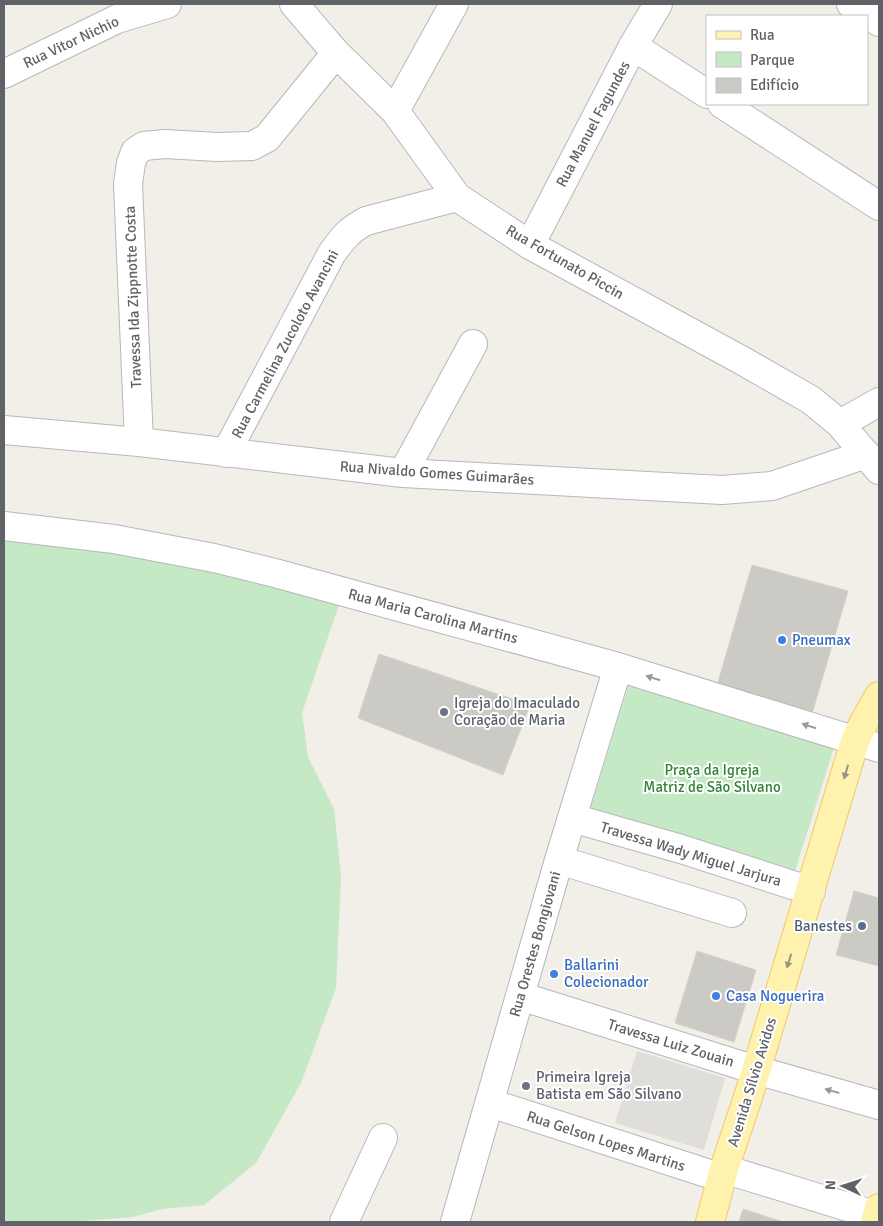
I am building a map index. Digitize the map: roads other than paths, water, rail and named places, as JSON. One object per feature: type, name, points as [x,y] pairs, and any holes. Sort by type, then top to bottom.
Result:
[{"type":"main road","name":"Avenida Sílvio Avidos","points":[[710,1222],[723,1173],[811,891],[867,745],[879,696]]},
{"type":"street","name":"Rua Vitor Nichio","points":[[4,74],[114,11],[167,4]]},
{"type":"street","name":"Rua Fortunato Piccin","points":[[294,4],[336,52],[395,110],[457,197],[530,245],[752,366],[810,400],[840,424],[872,462]]},
{"type":"street","points":[[395,110],[454,4]]},
{"type":"street","name":"Rua Manuel Fagundes","points":[[530,245],[633,46],[658,4]]},
{"type":"street","points":[[852,4],[879,22]]},
{"type":"street","points":[[633,46],[706,93]]},
{"type":"street","name":"Travessa Ida Zippnotte Costa","points":[[139,442],[128,184],[135,152],[144,146],[165,144],[217,147],[252,146],[267,138],[336,52]]},
{"type":"street","points":[[724,105],[879,206]]},
{"type":"street","name":"Rua Carmelina Zucoloto Avancini","points":[[226,453],[332,254],[353,227],[366,221],[457,197]]},
{"type":"street","points":[[403,473],[473,344]]},
{"type":"street","points":[[840,424],[879,402]]},
{"type":"street","name":"Rua Nivaldo Gomes Guimarães","points":[[4,430],[139,442],[403,473],[732,490],[772,486],[872,462]]},
{"type":"street","name":"Rua Maria Carolina Martins","points":[[4,526],[114,539],[214,558],[394,605],[618,667],[867,745]]},
{"type":"street","name":"Rua Orestes Bongiovani","points":[[455,1222],[559,860],[618,667]]},
{"type":"street","name":"Travessa Wady Miguel Jarjura","points":[[572,818],[681,849],[811,891]]},
{"type":"street","points":[[559,860],[732,913]]},
{"type":"street","name":"Travessa Luiz Zouain","points":[[520,996],[756,1070],[879,1105]]},
{"type":"street","name":"Rua Gelson Lopes Martins","points":[[490,1103],[723,1173],[877,1215]]},
{"type":"street","points":[[344,1222],[382,1138]]},
{"type":"place","name":"Pneumax","points":[[782,640]]},
{"type":"place","name":"Igreja do Imaculado Coração de Maria","points":[[444,712]]},
{"type":"place","name":"Banestes","points":[[862,926]]},
{"type":"place","name":"Ballarini Colecionador","points":[[554,974]]},
{"type":"place","name":"Casa Noguerira","points":[[716,996]]},
{"type":"place","name":"Primeira Igreja Batista em São Silvano","points":[[526,1086]]},
{"type":"park label","name":"Praça da Igreja Matriz de São Silvano","points":[[712,778]]}]
